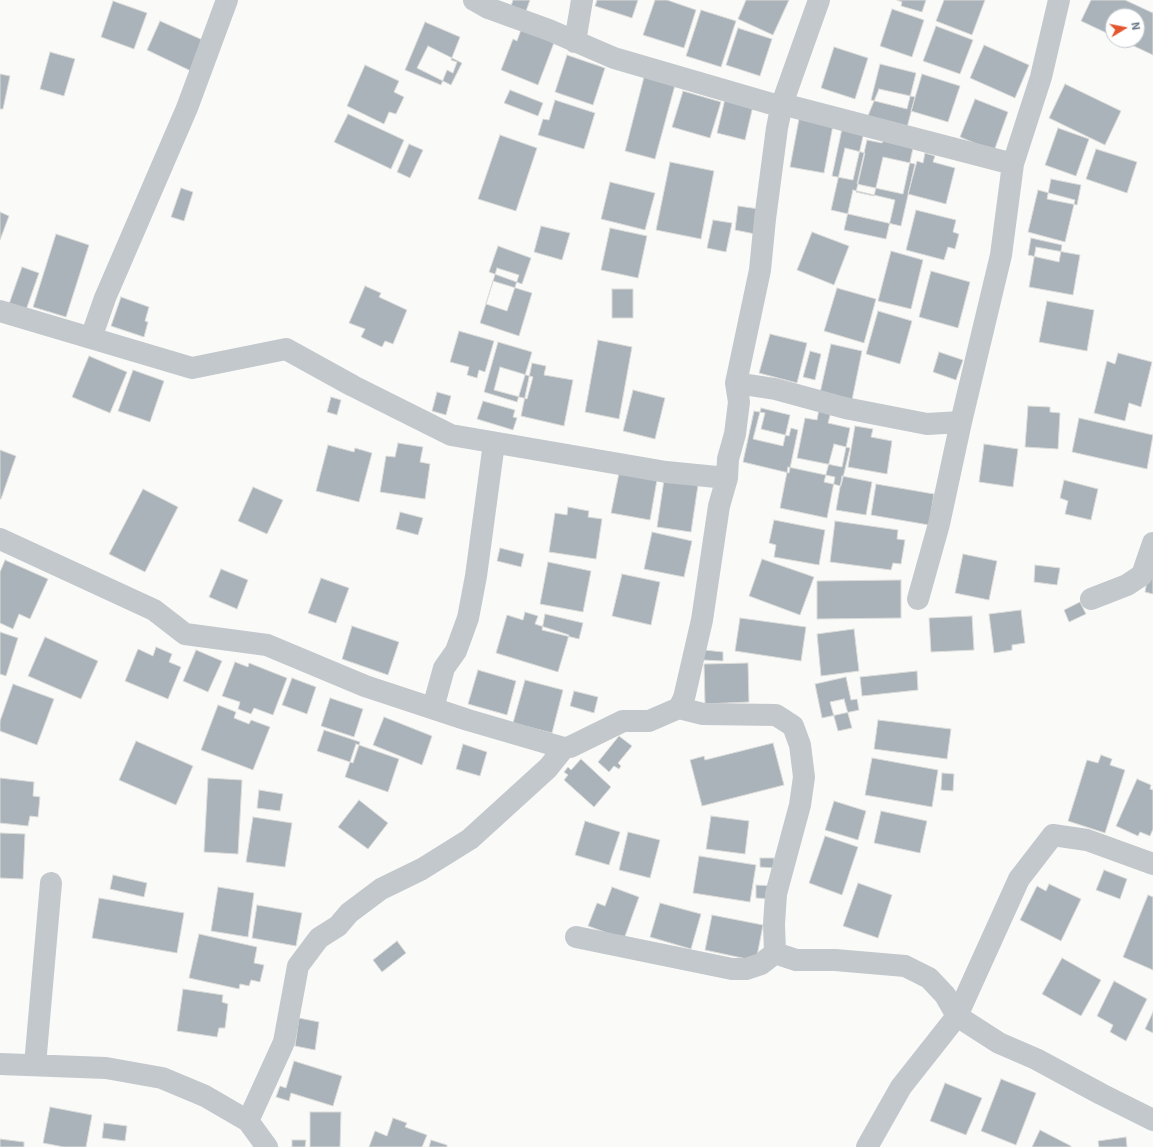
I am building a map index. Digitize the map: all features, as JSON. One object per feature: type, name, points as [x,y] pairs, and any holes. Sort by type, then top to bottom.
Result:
[{"type":"street","points":[[91,338],[105,298],[187,108],[227,0]]},
{"type":"street","points":[[474,0],[488,8],[549,30],[575,42],[627,62],[772,104],[782,104],[1013,164]]},
{"type":"street","points":[[575,42],[582,0]]},
{"type":"street","points":[[679,708],[684,698],[696,649],[708,584],[719,506],[727,478],[728,459],[735,434],[739,402],[736,383],[760,270],[772,154],[782,104],[819,0]]},
{"type":"street","points":[[918,599],[940,524],[961,422],[1001,255],[1013,164],[1042,77],[1059,0]]},
{"type":"street","points":[[0,311],[192,368],[286,349],[353,386],[451,435],[666,472],[727,478]]},
{"type":"street","points":[[736,383],[775,389],[845,408],[927,424],[961,422]]},
{"type":"street","points":[[433,708],[444,668],[456,650],[468,618],[476,576],[494,443]]},
{"type":"street","points":[[0,539],[154,610],[185,634],[267,644],[365,686],[564,748],[570,747],[623,721],[649,721],[679,708],[703,714],[776,715],[793,726],[800,745],[804,777],[800,805],[776,894],[774,924],[775,953]]},
{"type":"street","points":[[1092,599],[1127,585],[1142,575],[1153,543]]},
{"type":"street","points":[[248,1121],[284,1042],[298,966],[319,938],[338,926],[350,913],[381,889],[422,868],[470,839],[548,768],[564,748]]},
{"type":"street","points":[[867,1147],[901,1087],[956,1016],[1019,879],[1053,835],[1087,840],[1153,864]]},
{"type":"street","points":[[35,1065],[52,883]]},
{"type":"street","points":[[576,937],[732,969],[746,969],[761,964],[775,953]]},
{"type":"street","points":[[775,953],[796,960],[835,960],[905,966],[929,978],[945,995],[956,1016],[999,1043],[1036,1059],[1153,1120]]},
{"type":"street","points":[[0,1064],[106,1068],[162,1078],[205,1096],[248,1121],[267,1147]]},
{"type":"building","points":[[513,0],[530,0],[526,11],[511,6]]},
{"type":"building","points":[[597,0],[638,0],[632,18],[595,6]]},
{"type":"building","points":[[655,0],[667,0],[696,10],[684,48],[643,35]]},
{"type":"building","points":[[746,0],[789,0],[773,35],[738,19]]},
{"type":"building","points":[[897,0],[926,0],[922,12],[901,6],[902,2]]},
{"type":"building","points":[[944,0],[985,0],[972,35],[936,21]]},
{"type":"building","points":[[1091,0],[1125,0],[1142,8],[1105,8],[1105,32],[1081,21]]},
{"type":"building","points":[[113,1],[147,13],[134,49],[101,37]]},
{"type":"building","points":[[892,9],[924,20],[912,57],[880,46]]},
{"type":"building","points":[[1145,9],[1153,13],[1153,55],[1138,48],[1145,48]]},
{"type":"building","points":[[701,10],[736,21],[721,67],[686,56]]},
{"type":"building","points":[[160,21],[205,41],[191,71],[147,50]]},
{"type":"building","points":[[425,22],[460,37],[451,60],[457,62],[453,73],[447,70],[441,85],[405,70]]},
{"type":"building","points":[[936,26],[973,40],[960,74],[923,61]]},
{"type":"building","points":[[522,27],[555,40],[538,85],[501,70],[513,39],[517,41]]},
{"type":"building","points":[[738,28],[772,39],[760,76],[726,65]]},
{"type":"building","points":[[984,45],[1029,65],[1015,98],[970,78]]},
{"type":"building","points":[[428,46],[462,63],[451,85],[417,68]]},
{"type":"building","points":[[834,47],[868,58],[855,99],[821,88]]},
{"type":"building","points":[[50,52],[75,59],[64,96],[40,89]]},
{"type":"building","points":[[567,55],[605,68],[593,105],[555,92]]},
{"type":"building","points":[[880,64],[916,73],[907,109],[871,100]]},
{"type":"building","points":[[365,65],[399,81],[394,92],[404,97],[396,114],[389,112],[384,124],[347,106]]},
{"type":"building","points":[[0,74],[10,76],[3,109],[0,109]]},
{"type":"building","points":[[922,74],[960,86],[948,122],[911,111]]},
{"type":"building","points":[[644,77],[675,85],[655,159],[625,151]]},
{"type":"building","points":[[1065,84],[1121,111],[1105,145],[1049,118]]},
{"type":"building","points":[[879,89],[915,97],[905,135],[867,118]]},
{"type":"building","points":[[510,90],[543,103],[538,116],[504,103]]},
{"type":"building","points":[[683,91],[721,102],[710,138],[672,127]]},
{"type":"building","points":[[725,99],[753,106],[745,140],[717,133]]},
{"type":"building","points":[[975,99],[1008,112],[994,151],[960,137]]},
{"type":"building","points":[[555,100],[595,113],[584,149],[538,135],[543,119],[549,120]]},
{"type":"building","points":[[348,114],[404,140],[391,169],[334,142]]},
{"type":"building","points":[[799,119],[833,125],[824,173],[790,167]]},
{"type":"building","points":[[843,124],[864,132],[853,180],[832,176]]},
{"type":"building","points":[[1058,128],[1089,139],[1076,176],[1045,165]]},
{"type":"building","points":[[500,135],[537,148],[516,211],[478,199]]},
{"type":"building","points":[[867,140],[882,143],[883,141],[913,148],[903,194],[857,184]]},
{"type":"building","points":[[409,144],[423,150],[410,178],[397,172]]},
{"type":"building","points":[[845,148],[865,153],[856,192],[874,196],[883,157],[915,164],[901,226],[831,210]]},
{"type":"building","points":[[1096,149],[1137,162],[1127,193],[1086,179]]},
{"type":"building","points":[[925,153],[935,156],[933,162],[955,168],[946,204],[908,194],[917,161],[923,163]]},
{"type":"building","points":[[670,162],[714,171],[701,239],[656,230]]},
{"type":"building","points":[[1051,179],[1081,185],[1077,205],[1047,199]]},
{"type":"building","points":[[610,182],[655,193],[645,230],[601,219]]},
{"type":"building","points":[[181,188],[193,192],[184,221],[171,217]]},
{"type":"building","points":[[853,190],[895,200],[886,239],[844,230]]},
{"type":"building","points":[[1038,190],[1075,200],[1065,242],[1028,232]]},
{"type":"building","points":[[738,206],[759,209],[755,234],[735,230]]},
{"type":"building","points":[[916,210],[956,220],[953,232],[959,234],[955,249],[948,247],[944,260],[906,250]]},
{"type":"building","points":[[0,212],[9,216],[0,240]]},
{"type":"building","points":[[713,220],[732,223],[726,252],[707,248]]},
{"type":"building","points":[[541,226],[570,233],[562,260],[534,252]]},
{"type":"building","points":[[610,228],[647,236],[638,278],[601,270]]},
{"type":"building","points":[[812,232],[849,246],[834,285],[797,270]]},
{"type":"building","points":[[56,234],[89,245],[66,317],[33,307]]},
{"type":"building","points":[[1031,238],[1062,245],[1059,262],[1028,255]]},
{"type":"building","points":[[498,246],[531,258],[522,284],[489,272]]},
{"type":"building","points":[[1036,247],[1080,255],[1073,295],[1029,287]]},
{"type":"building","points":[[891,251],[923,260],[911,309],[878,301]]},
{"type":"building","points":[[22,267],[39,273],[26,310],[9,304]]},
{"type":"building","points":[[497,268],[519,275],[507,311],[486,304]]},
{"type":"building","points":[[931,271],[970,282],[958,328],[919,317]]},
{"type":"building","points":[[493,281],[532,293],[519,336],[480,323]]},
{"type":"building","points":[[365,286],[381,293],[379,297],[407,310],[393,344],[385,341],[382,347],[361,337],[365,329],[349,323]]},
{"type":"building","points":[[837,288],[876,299],[864,343],[824,331]]},
{"type":"building","points":[[612,289],[633,289],[633,318],[612,318]]},
{"type":"building","points":[[121,297],[149,307],[145,321],[148,322],[144,337],[111,326]]},
{"type":"building","points":[[1047,301],[1094,310],[1087,351],[1039,342]]},
{"type":"building","points":[[878,311],[912,321],[900,364],[866,354]]},
{"type":"building","points":[[459,331],[494,341],[485,372],[479,370],[477,378],[467,375],[469,367],[450,362]]},
{"type":"building","points":[[770,334],[807,343],[797,383],[759,373]]},
{"type":"building","points":[[598,340],[632,347],[619,419],[585,412]]},
{"type":"building","points":[[498,342],[532,352],[517,402],[484,392]]},
{"type":"building","points":[[831,344],[862,351],[852,400],[820,393]]},
{"type":"building","points":[[810,351],[821,354],[815,380],[803,377]]},
{"type":"building","points":[[939,352],[963,360],[956,380],[933,372]]},
{"type":"building","points":[[1118,353],[1152,362],[1141,407],[1129,403],[1125,421],[1094,413],[1107,361],[1115,364]]},
{"type":"building","points":[[89,356],[127,372],[110,413],[72,397]]},
{"type":"building","points":[[532,363],[546,366],[544,375],[573,380],[564,426],[521,416]]},
{"type":"building","points":[[500,367],[533,377],[527,399],[494,390]]},
{"type":"building","points":[[133,370],[164,381],[150,422],[118,411]]},
{"type":"building","points":[[633,390],[665,398],[655,439],[623,431]]},
{"type":"building","points":[[437,392],[451,396],[446,415],[432,411]]},
{"type":"building","points":[[331,397],[341,400],[337,415],[327,412]]},
{"type":"building","points":[[483,401],[515,410],[513,417],[517,418],[513,430],[477,419]]},
{"type":"building","points":[[1028,406],[1050,407],[1050,412],[1060,413],[1058,449],[1025,447]]},
{"type":"building","points":[[761,408],[790,415],[783,446],[753,439]]},
{"type":"building","points":[[819,409],[831,412],[828,423],[850,428],[842,467],[797,458],[805,418],[817,420]]},
{"type":"building","points":[[754,411],[765,413],[761,429],[789,436],[791,428],[798,430],[789,473],[743,462]]},
{"type":"building","points":[[1079,418],[1153,435],[1147,469],[1072,452]]},
{"type":"building","points":[[855,426],[873,429],[871,437],[892,441],[887,474],[848,467]]},
{"type":"building","points":[[398,443],[423,447],[420,462],[430,464],[425,499],[380,492],[386,456],[395,457]]},
{"type":"building","points":[[834,444],[850,448],[841,486],[824,482]]},
{"type":"building","points":[[984,444],[1018,449],[1013,487],[979,482]]},
{"type":"building","points":[[328,445],[354,452],[355,448],[372,453],[359,502],[316,491]]},
{"type":"building","points":[[0,450],[16,456],[1,499],[0,499]]},
{"type":"building","points":[[788,467],[835,477],[827,518],[780,508]]},
{"type":"building","points":[[619,473],[657,480],[650,520],[611,513]]},
{"type":"building","points":[[842,476],[872,482],[866,515],[836,510]]},
{"type":"building","points":[[664,480],[698,485],[691,532],[657,527]]},
{"type":"building","points":[[1064,480],[1098,489],[1091,520],[1065,514],[1068,501],[1060,498]]},
{"type":"building","points":[[876,484],[934,494],[929,525],[871,515]]},
{"type":"building","points":[[253,487],[283,500],[267,534],[238,521]]},
{"type":"building","points":[[143,489],[178,507],[145,572],[109,554]]},
{"type":"building","points":[[568,507],[589,511],[588,517],[602,519],[596,559],[549,552],[555,513],[567,515]]},
{"type":"building","points":[[400,512],[423,518],[418,535],[396,529]]},
{"type":"building","points":[[774,520],[825,530],[819,565],[774,557],[776,545],[769,543]]},
{"type":"building","points":[[835,521],[898,530],[897,539],[905,540],[901,564],[893,563],[891,570],[830,562]]},
{"type":"building","points":[[652,532],[692,541],[684,577],[644,569]]},
{"type":"building","points":[[500,548],[524,554],[521,567],[497,561]]},
{"type":"building","points":[[963,554],[997,561],[989,600],[955,593]]},
{"type":"building","points":[[762,559],[814,577],[800,615],[749,596]]},
{"type":"building","points":[[5,560],[48,579],[30,619],[19,614],[13,629],[0,623],[0,572]]},
{"type":"building","points":[[548,562],[591,571],[583,612],[540,604]]},
{"type":"building","points":[[1035,565],[1060,568],[1057,585],[1034,582]]},
{"type":"building","points":[[1150,565],[1153,566],[1153,594],[1145,592]]},
{"type":"building","points":[[221,569],[248,580],[237,609],[209,597]]},
{"type":"building","points":[[622,574],[660,582],[651,625],[612,616]]},
{"type":"building","points":[[321,578],[349,588],[336,623],[308,613]]},
{"type":"building","points":[[901,580],[901,618],[817,619],[817,581]]},
{"type":"building","points":[[1080,602],[1086,614],[1069,622],[1064,610]]},
{"type":"building","points":[[1021,610],[1025,643],[1012,645],[1012,650],[994,653],[989,614]]},
{"type":"building","points":[[525,612],[538,616],[535,624],[569,635],[558,672],[496,653],[507,615],[523,620]]},
{"type":"building","points":[[545,614],[583,623],[579,639],[542,630]]},
{"type":"building","points":[[972,616],[974,650],[931,652],[929,618]]},
{"type":"building","points":[[740,618],[806,627],[801,661],[735,651]]},
{"type":"building","points":[[352,626],[399,642],[388,675],[342,659]]},
{"type":"building","points":[[854,629],[859,671],[821,676],[817,634]]},
{"type":"building","points":[[0,632],[18,638],[6,676],[0,674]]},
{"type":"building","points":[[45,637],[98,661],[81,699],[28,676]]},
{"type":"building","points":[[156,647],[172,654],[169,662],[181,667],[168,699],[125,681],[138,649],[153,656]]},
{"type":"building","points":[[196,650],[222,661],[208,692],[183,681]]},
{"type":"building","points":[[704,650],[723,652],[723,661],[703,660]]},
{"type":"building","points":[[235,662],[248,667],[249,663],[287,678],[273,715],[254,708],[251,714],[238,709],[240,702],[222,696]]},
{"type":"building","points":[[748,663],[749,702],[705,704],[704,664]]},
{"type":"building","points":[[478,670],[516,681],[507,715],[468,704]]},
{"type":"building","points":[[917,671],[918,690],[862,696],[860,677]]},
{"type":"building","points":[[846,677],[851,700],[857,699],[859,710],[822,718],[815,684]]},
{"type":"building","points":[[292,678],[316,687],[307,714],[282,705]]},
{"type":"building","points":[[525,680],[563,690],[552,733],[513,723]]},
{"type":"building","points":[[13,684],[54,699],[37,745],[0,731],[0,721]]},
{"type":"building","points":[[574,691],[598,697],[594,713],[570,706]]},
{"type":"building","points":[[330,698],[363,709],[354,737],[321,726]]},
{"type":"building","points":[[844,699],[852,728],[838,731],[830,702]]},
{"type":"building","points":[[218,705],[236,712],[234,718],[249,724],[251,720],[270,727],[253,770],[201,750]]},
{"type":"building","points":[[384,717],[432,736],[422,765],[373,745]]},
{"type":"building","points":[[878,720],[951,729],[947,759],[874,749]]},
{"type":"building","points":[[324,730],[360,742],[353,763],[317,751]]},
{"type":"building","points":[[619,736],[632,746],[618,763],[621,766],[619,769],[614,766],[609,772],[598,762]]},
{"type":"building","points":[[136,741],[193,766],[176,805],[119,780]]},
{"type":"building","points":[[773,743],[784,785],[702,806],[690,760],[704,756],[705,760]]},
{"type":"building","points":[[356,744],[399,759],[388,792],[345,777]]},
{"type":"building","points":[[463,744],[487,752],[480,776],[456,769]]},
{"type":"building","points":[[1101,755],[1112,759],[1110,765],[1125,770],[1105,833],[1068,821],[1087,760],[1098,763]]},
{"type":"building","points":[[872,758],[938,770],[932,807],[865,795]]},
{"type":"building","points":[[581,759],[611,787],[594,807],[564,780],[568,775],[564,772],[568,767],[571,770]]},
{"type":"building","points":[[942,773],[954,774],[953,791],[941,790]]},
{"type":"building","points":[[0,778],[34,782],[33,796],[40,797],[38,817],[30,816],[28,826],[0,823]]},
{"type":"building","points":[[208,778],[242,780],[238,854],[204,852]]},
{"type":"building","points":[[1137,779],[1151,785],[1150,789],[1153,790],[1153,829],[1150,836],[1140,832],[1138,836],[1116,826]]},
{"type":"building","points":[[259,790],[283,794],[280,811],[257,808]]},
{"type":"building","points":[[359,800],[388,823],[368,849],[338,827]]},
{"type":"building","points":[[834,801],[866,811],[858,840],[825,830]]},
{"type":"building","points":[[881,811],[927,821],[920,853],[874,843]]},
{"type":"building","points":[[711,816],[749,821],[745,854],[706,849]]},
{"type":"building","points":[[253,817],[292,823],[285,867],[246,862]]},
{"type":"building","points":[[585,821],[620,832],[609,865],[575,855]]},
{"type":"building","points":[[628,832],[660,840],[650,878],[619,870]]},
{"type":"building","points":[[0,833],[25,834],[23,879],[0,878]]},
{"type":"building","points":[[825,836],[858,847],[842,895],[809,883]]},
{"type":"building","points":[[699,856],[756,865],[750,902],[693,893]]},
{"type":"building","points":[[760,858],[774,858],[774,868],[760,867]]},
{"type":"building","points":[[1104,870],[1127,879],[1120,899],[1096,890]]},
{"type":"building","points":[[113,875],[147,883],[144,897],[110,889]]},
{"type":"building","points":[[858,883],[892,895],[878,938],[843,926]]},
{"type":"building","points":[[1049,884],[1081,899],[1061,941],[1020,920],[1037,886],[1046,891]]},
{"type":"building","points":[[756,885],[773,886],[773,899],[756,898]]},
{"type":"building","points":[[218,887],[254,893],[248,937],[211,931]]},
{"type":"building","points":[[612,887],[639,897],[624,939],[588,926],[597,903],[605,906]]},
{"type":"building","points":[[1148,895],[1153,897],[1153,970],[1123,957]]},
{"type":"building","points":[[99,898],[184,913],[177,953],[92,938]]},
{"type":"building","points":[[660,903],[701,914],[691,949],[650,937]]},
{"type":"building","points":[[257,905],[302,913],[296,946],[252,938]]},
{"type":"building","points":[[712,915],[763,925],[756,961],[705,950]]},
{"type":"building","points":[[199,934],[257,947],[254,963],[264,965],[260,982],[251,980],[249,986],[240,984],[239,989],[189,978]]},
{"type":"building","points":[[397,941],[406,953],[382,972],[373,960]]},
{"type":"building","points":[[1062,958],[1101,980],[1081,1016],[1042,994]]},
{"type":"building","points":[[1114,981],[1147,999],[1126,1041],[1110,1032],[1113,1025],[1097,1016]]},
{"type":"building","points":[[183,989],[223,995],[222,1002],[228,1004],[225,1028],[219,1028],[217,1037],[177,1031]]},
{"type":"building","points":[[1153,1012],[1153,1033],[1145,1029]]},
{"type":"building","points":[[299,1018],[319,1022],[315,1050],[295,1046]]},
{"type":"building","points":[[294,1061],[342,1076],[333,1106],[291,1093],[289,1101],[276,1097],[280,1086],[286,1088]]},
{"type":"building","points":[[1001,1079],[1036,1093],[1016,1145],[981,1131]]},
{"type":"building","points":[[945,1083],[982,1098],[966,1135],[930,1121]]},
{"type":"building","points":[[50,1107],[92,1115],[86,1147],[64,1147],[43,1143]]},
{"type":"building","points":[[310,1112],[341,1112],[340,1147],[310,1147]]},
{"type":"building","points":[[393,1118],[407,1123],[405,1127],[427,1135],[422,1147],[369,1147],[375,1131],[387,1136]]},
{"type":"building","points":[[104,1123],[127,1126],[125,1141],[102,1138]]},
{"type":"building","points":[[1040,1130],[1071,1146],[1071,1147],[1032,1147]]},
{"type":"building","points":[[1126,1137],[1127,1147],[1099,1147],[1098,1141]]},
{"type":"building","points":[[0,1139],[24,1142],[24,1147],[0,1147]]},
{"type":"building","points":[[292,1140],[306,1140],[305,1147],[292,1147]]},
{"type":"building","points":[[431,1140],[447,1145],[447,1147],[429,1147]]}]
